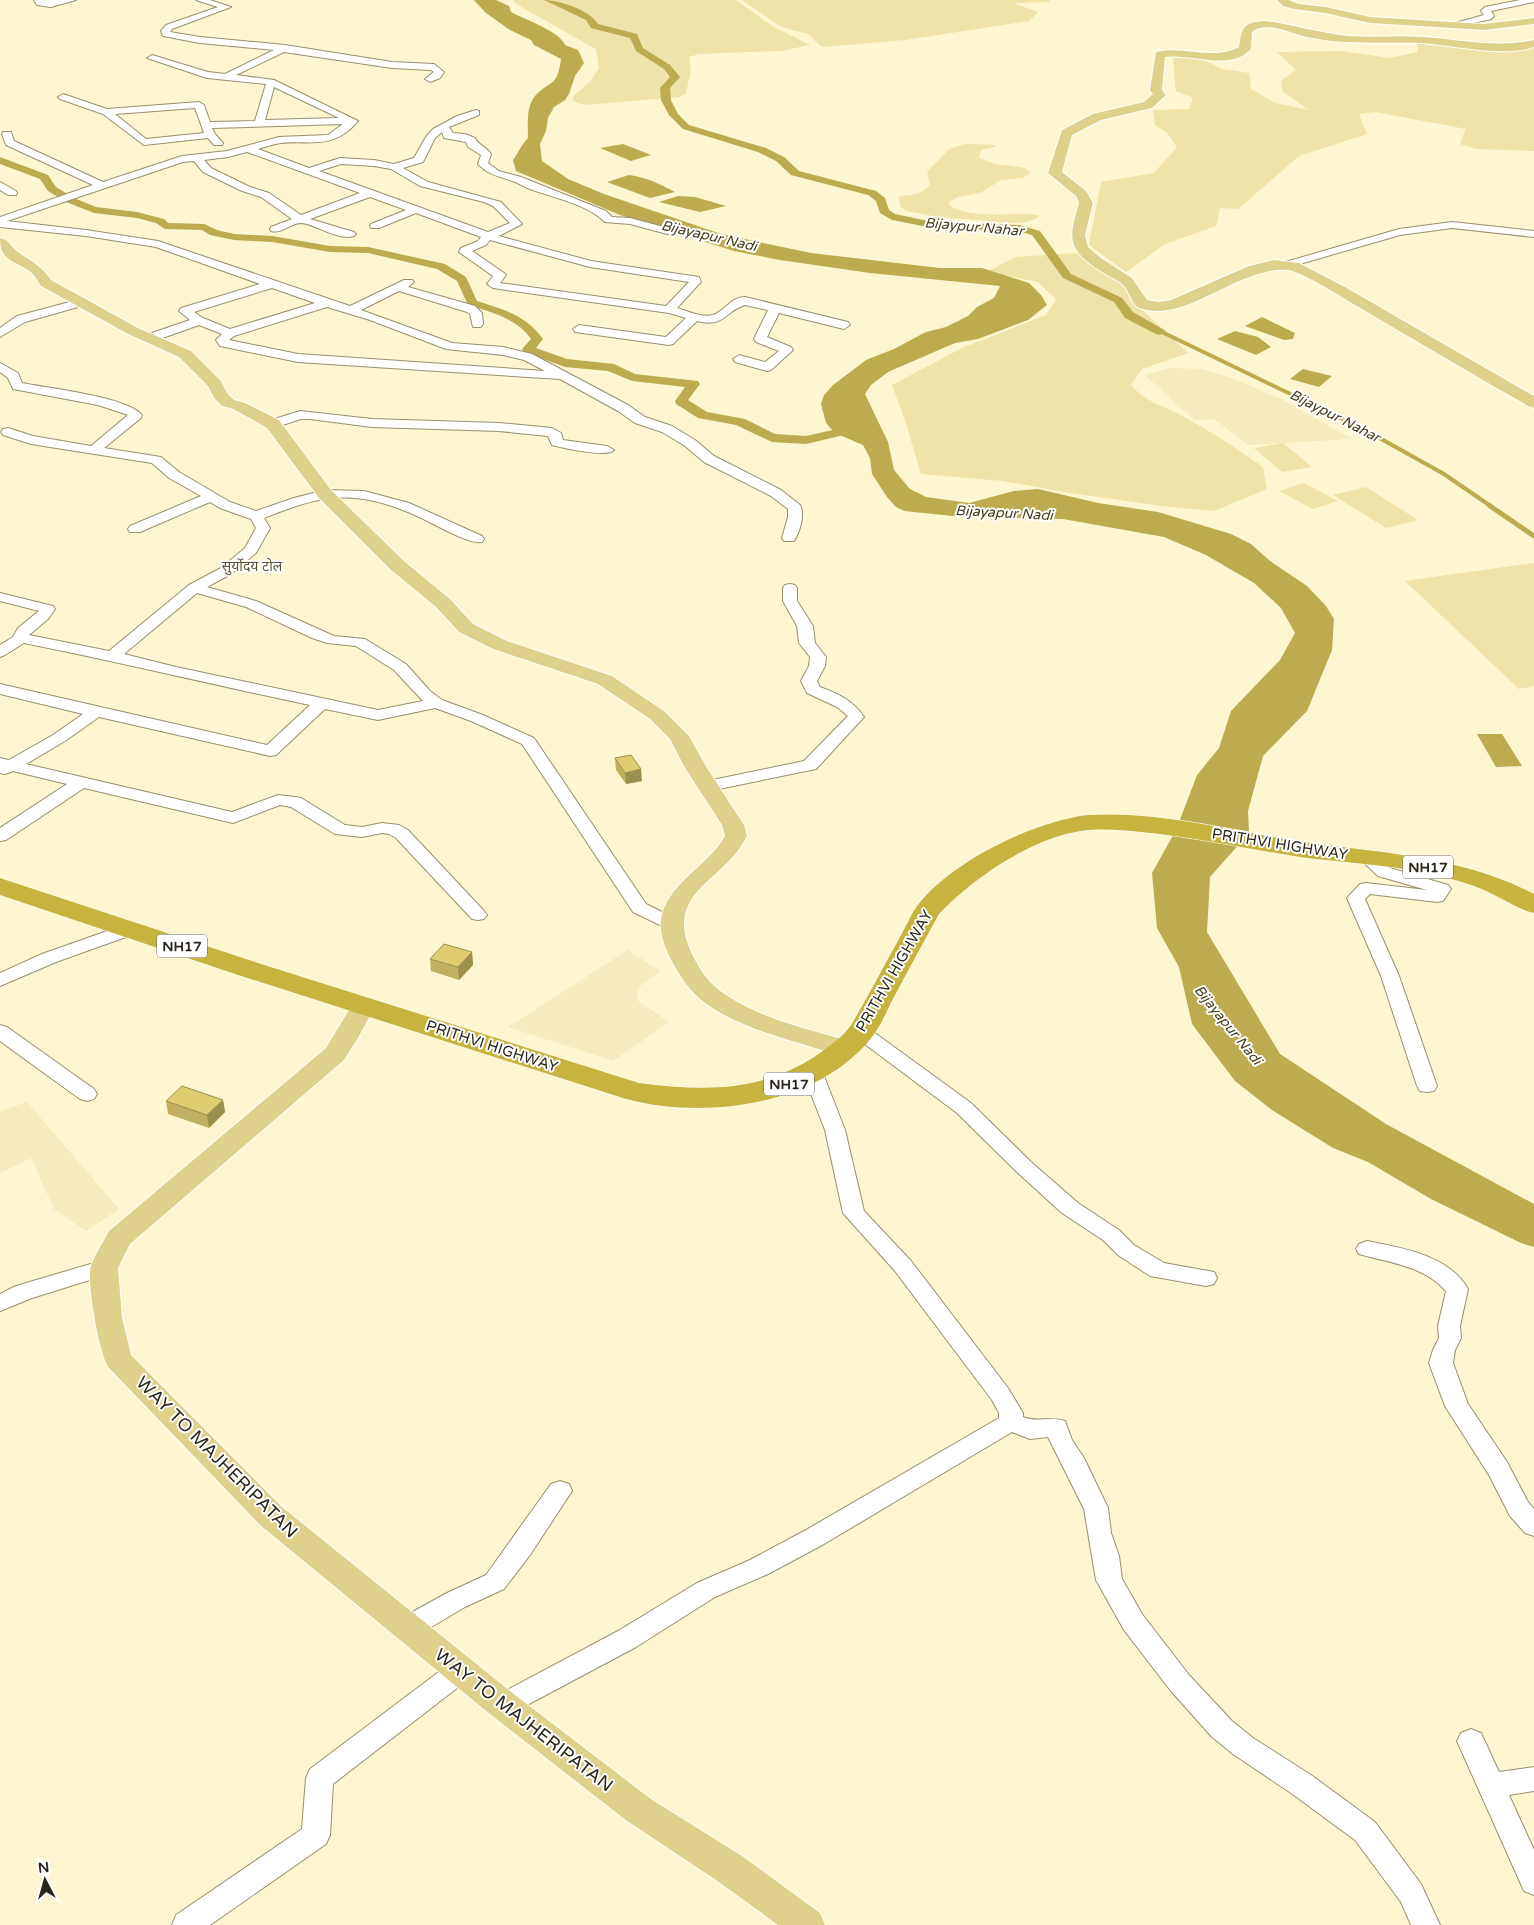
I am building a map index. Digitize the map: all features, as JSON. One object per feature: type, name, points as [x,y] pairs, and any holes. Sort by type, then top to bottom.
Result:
[{"type":"highway","name":"PRITHVI HIGHWAY","points":[[0,886],[636,1092],[668,1097],[724,1099],[750,1096],[797,1081],[853,1040],[928,910],[948,890],[968,874],[996,858],[1052,831],[1071,825],[1114,822],[1196,831],[1315,851],[1419,865],[1476,877],[1534,905]]},
{"type":"main road","points":[[1282,0],[1287,4],[1298,7],[1326,10],[1357,18],[1452,25],[1503,26],[1534,21]]},
{"type":"main road","points":[[1534,43],[1508,48],[1420,40],[1362,40],[1308,34],[1276,24],[1259,24],[1247,30],[1245,50],[1242,52],[1222,56],[1160,54],[1156,90],[1160,95],[1148,105],[1097,117],[1066,133],[1056,173],[1081,194],[1086,202],[1078,230],[1081,248],[1091,258],[1124,279],[1132,287],[1137,299],[1145,306],[1178,303],[1244,272],[1264,266],[1286,264],[1304,270],[1340,290],[1534,403]]},
{"type":"main road","points":[[0,242],[6,246],[9,253],[38,272],[46,283],[69,294],[81,303],[133,332],[185,354],[215,384],[220,395],[228,402],[273,424],[325,494],[398,566],[443,603],[466,628],[500,645],[605,680],[657,715],[679,736],[733,826],[736,836],[732,845],[720,859],[689,888],[680,900],[670,923],[676,943],[686,964],[709,995],[746,1015],[853,1040]]},
{"type":"main road","points":[[104,1268],[119,1238],[335,1054],[364,1005]]},
{"type":"main road","name":"WAY TO MAJHERIPATAN","points":[[104,1268],[108,1318],[118,1359],[271,1516],[503,1705],[639,1810],[729,1868],[807,1925]]},
{"type":"street","points":[[38,0],[40,3],[47,4],[72,0]]},
{"type":"street","points":[[200,0],[227,6],[169,27],[165,31],[166,34],[172,37],[342,56],[398,66],[434,67],[439,72],[437,76],[430,78]]},
{"type":"street","points":[[1452,25],[1488,17],[1490,16],[1485,11],[1488,8],[1533,0]]},
{"type":"street","points":[[230,77],[229,75],[251,63],[284,49]]},
{"type":"street","points":[[152,58],[207,75],[270,82],[353,121]]},
{"type":"street","points":[[260,122],[270,82]]},
{"type":"street","points":[[63,97],[106,112],[144,142],[260,122],[353,121]]},
{"type":"street","points":[[106,112],[199,105],[208,130],[228,154]]},
{"type":"street","points":[[394,167],[419,160],[420,154],[425,151],[427,143],[441,128],[476,113]]},
{"type":"street","points":[[0,222],[161,165],[228,154],[279,140],[330,138],[353,121]]},
{"type":"street","points":[[441,128],[447,130],[449,136],[465,137],[471,140],[472,146],[479,148],[486,154],[483,164],[495,173],[517,179],[602,213],[609,220],[630,221],[671,232]]},
{"type":"street","points":[[7,134],[10,142],[15,145],[103,186]]},
{"type":"street","points":[[248,149],[488,236],[590,264],[695,280],[669,310]]},
{"type":"street","points":[[196,158],[206,170],[246,189],[265,195],[299,219],[327,229],[350,234]]},
{"type":"street","points":[[310,170],[343,160],[394,167],[424,184],[488,200],[496,204],[517,222],[488,236],[482,243],[464,252],[500,275],[493,284],[497,286],[669,310],[704,319],[717,318],[740,301],[844,325]]},
{"type":"street","points":[[0,185],[12,193]]},
{"type":"street","points":[[275,229],[371,193]]},
{"type":"street","points":[[375,226],[415,210]]},
{"type":"street","points":[[0,222],[158,244],[402,327],[450,346],[516,353],[528,357],[623,408],[640,420],[667,429],[690,443],[709,458],[776,493],[795,508],[795,517],[789,538]]},
{"type":"street","points":[[1286,264],[1399,232],[1452,225],[1534,234]]},
{"type":"street","points":[[351,310],[409,281]]},
{"type":"street","points":[[230,332],[200,321],[185,310],[271,284]]},
{"type":"street","points":[[397,287],[471,309],[476,313],[476,324]]},
{"type":"street","points":[[327,302],[230,332],[222,342],[270,354],[298,358],[564,377]]},
{"type":"street","points":[[0,333],[21,319],[81,303]]},
{"type":"street","points":[[739,359],[767,367],[787,350],[755,337],[775,308]]},
{"type":"street","points":[[579,329],[669,341],[694,317]]},
{"type":"street","points":[[150,338],[200,321]]},
{"type":"street","points":[[0,367],[14,376],[17,386],[111,404],[133,412],[136,415],[92,451]]},
{"type":"street","points":[[273,424],[300,415],[310,415],[372,423],[499,427],[552,432],[556,436],[557,442],[566,445],[607,450]]},
{"type":"street","points":[[8,432],[31,440],[156,460],[174,475],[225,505],[256,516],[325,494],[353,494],[371,497],[422,512],[477,540]]},
{"type":"street","points":[[136,528],[211,497]]},
{"type":"street","points":[[112,656],[194,588],[226,571],[251,550],[263,528],[256,516]]},
{"type":"street","points":[[194,588],[251,604],[317,635],[332,640],[360,642],[400,667],[424,694],[436,703],[477,718],[528,741],[639,908],[670,923]]},
{"type":"street","points":[[708,786],[810,765],[856,717],[853,710],[846,705],[813,690],[809,681],[817,666],[818,657],[807,643],[805,626],[790,601],[790,588]]},
{"type":"street","points":[[0,597],[48,609],[45,614],[23,631],[20,635],[21,638]]},
{"type":"street","points":[[0,652],[21,638],[112,656],[175,672],[378,715],[436,703]]},
{"type":"street","points":[[0,689],[270,751],[322,704]]},
{"type":"street","points":[[4,767],[59,738],[96,712]]},
{"type":"street","points":[[4,767],[81,782],[233,818],[278,800],[295,802],[341,830],[362,832],[382,828],[393,829],[402,834],[478,914]]},
{"type":"street","points":[[0,836],[81,782]]},
{"type":"street","points":[[1368,858],[1384,872],[1442,889],[1437,896],[1366,888],[1356,898],[1390,976],[1427,1086]]},
{"type":"street","points":[[0,980],[49,958],[130,928]]},
{"type":"street","points":[[0,1031],[31,1056],[87,1094]]},
{"type":"street","points":[[853,1040],[964,1108],[1024,1168],[1070,1208],[1111,1235],[1126,1250],[1158,1270],[1206,1278]]},
{"type":"street","points":[[812,1071],[834,1130],[854,1213],[904,1266],[972,1356],[1000,1394],[1011,1413],[1011,1422]]},
{"type":"street","points":[[1367,1249],[1393,1254],[1425,1264],[1440,1272],[1457,1289],[1449,1326],[1450,1338],[1441,1362],[1457,1406],[1498,1469],[1519,1509],[1534,1526]]},
{"type":"street","points":[[0,1303],[24,1292],[104,1268]]},
{"type":"street","points":[[503,1705],[627,1639],[706,1590],[759,1566],[815,1537],[1011,1422]]},
{"type":"street","points":[[1011,1422],[1030,1430],[1057,1427],[1061,1443],[1072,1458],[1089,1497],[1096,1508],[1109,1580],[1133,1622],[1180,1683],[1222,1729],[1242,1746],[1302,1784],[1364,1831],[1383,1852],[1411,1893],[1426,1925]]},
{"type":"street","points":[[407,1628],[456,1600],[495,1582],[560,1491]]},
{"type":"street","points":[[186,1925],[316,1835],[320,1778],[461,1670]]},
{"type":"street","points":[[1471,1741],[1534,1882]]},
{"type":"street","points":[[1492,1785],[1534,1779]]},
{"type":"shaded area","points":[[513,0],[736,0],[772,26],[810,45],[781,51],[699,54],[689,57],[691,70],[686,93],[679,97],[584,105],[573,101],[573,96],[590,82],[599,68],[596,49],[516,4]]},
{"type":"shaded area","points":[[742,0],[1048,0],[1051,2],[1013,3],[1038,12],[1029,21],[905,40],[822,47],[808,34],[781,27]]},
{"type":"shaded area","points":[[1417,43],[1523,51],[1534,48],[1534,151],[1477,149],[1460,144],[1466,129],[1375,112],[1359,114],[1367,134],[1299,156],[1238,209],[1220,208],[1216,226],[1165,244],[1126,272],[1089,245],[1101,182],[1154,173],[1177,147],[1167,133],[1155,125],[1153,110],[1189,109],[1193,98],[1176,91],[1173,58],[1202,59],[1222,69],[1249,73],[1251,89],[1275,103],[1309,110],[1282,91],[1281,81],[1296,70],[1277,52],[1341,51],[1389,58],[1418,52]]},
{"type":"shaded area","points":[[966,144],[996,145],[981,150],[979,158],[995,164],[1025,168],[1030,173],[1023,178],[1001,180],[980,193],[958,197],[949,202],[949,205],[977,214],[1030,214],[1038,215],[1039,217],[1027,222],[1010,223],[938,217],[906,211],[900,206],[899,196],[916,194],[927,188],[930,184],[927,172],[949,149]]},
{"type":"shaded area","points":[[1077,253],[1118,281],[1129,292],[1137,305],[1188,353],[1142,369],[1131,385],[1148,400],[1173,411],[1201,427],[1263,467],[1267,489],[1214,511],[1070,493],[1003,481],[921,474],[905,420],[892,385],[962,348],[1046,315],[1056,299],[1038,282],[986,272],[1016,257]]},
{"type":"shaded area","points":[[1169,368],[1202,369],[1235,379],[1283,400],[1353,439],[1248,445],[1214,419],[1194,420],[1145,375]]},
{"type":"shaded area","points":[[1283,443],[1312,467],[1282,472],[1254,448]]},
{"type":"shaded area","points":[[1304,483],[1338,501],[1313,509],[1279,491]]},
{"type":"shaded area","points":[[1366,487],[1418,520],[1386,528],[1333,495]]},
{"type":"shaded area","points":[[1534,563],[1534,686],[1519,689],[1405,581]]},
{"type":"shaded area","points":[[628,950],[660,971],[639,987],[637,1000],[669,1022],[613,1061],[508,1027]]},
{"type":"shaded area","points":[[27,1102],[119,1209],[86,1231],[54,1209],[31,1158],[0,1173],[0,1111]]},
{"type":"water","name":"Bijayapur Nadi","points":[[474,0],[496,0],[509,6],[511,12],[550,31],[557,35],[565,45],[578,50],[584,63],[575,76],[569,94],[565,100],[554,107],[548,118],[546,131],[540,144],[542,161],[568,179],[604,194],[721,234],[811,253],[940,268],[982,268],[1029,283],[1041,295],[1047,305],[1028,320],[978,339],[955,343],[888,372],[871,385],[865,394],[888,442],[894,470],[910,489],[926,497],[969,503],[1014,491],[1038,489],[1098,503],[1158,512],[1231,534],[1251,544],[1270,561],[1307,586],[1326,606],[1334,619],[1332,650],[1307,711],[1263,756],[1248,811],[1249,833],[1210,877],[1207,932],[1280,1054],[1386,1124],[1534,1204],[1534,1247],[1521,1243],[1431,1199],[1368,1162],[1333,1148],[1272,1110],[1235,1081],[1192,1024],[1179,967],[1157,928],[1152,873],[1176,830],[1197,775],[1219,748],[1231,711],[1280,660],[1295,633],[1281,608],[1254,583],[1206,555],[1164,537],[1063,519],[953,516],[904,511],[896,507],[872,474],[870,458],[863,445],[835,433],[826,423],[821,404],[824,395],[833,385],[866,360],[894,349],[926,332],[946,327],[968,316],[977,307],[994,298],[1000,286],[870,273],[780,260],[734,251],[620,215],[516,171],[513,160],[528,138],[528,116],[532,100],[553,82],[558,75],[561,59],[534,45],[531,40],[510,30],[486,13]]},
{"type":"water","points":[[623,144],[651,155],[631,161],[600,148]]},
{"type":"water","points":[[629,175],[647,179],[675,192],[650,198],[607,182]]},
{"type":"water","points":[[678,196],[695,197],[726,206],[700,212],[659,202]]},
{"type":"water","points":[[1262,317],[1295,333],[1293,339],[1284,340],[1245,326]]},
{"type":"water","points":[[1235,331],[1258,337],[1271,347],[1256,355],[1217,339]]},
{"type":"water","points":[[1303,369],[1332,376],[1319,387],[1290,379]]},
{"type":"water","points":[[1477,734],[1502,734],[1522,766],[1496,767]]},
{"type":"building","points":[[631,755],[641,769],[625,773],[615,758]]},
{"type":"building","points":[[444,944],[472,952],[458,967],[430,959]]},
{"type":"building","points":[[182,1086],[223,1100],[207,1115],[166,1101]]},
{"type":"waterway","name":"Bijaypur Nahar","points":[[548,0],[590,18],[594,26],[634,36],[639,49],[667,67],[675,77],[665,88],[666,100],[674,115],[686,127],[762,150],[780,159],[795,173],[872,193],[881,200],[884,211],[892,217],[933,225],[1019,228],[1036,233],[1067,276],[1118,300],[1129,315],[1160,331]]},
{"type":"waterway","points":[[0,160],[44,177],[52,189],[70,200],[94,210],[137,215],[160,221],[165,226],[204,227],[214,233],[234,237],[272,239],[330,249],[368,250],[441,266],[462,279],[472,303],[508,315],[532,331],[537,339],[528,349],[565,363],[610,367],[632,377],[694,384],[681,401],[703,415],[740,422],[772,438],[806,440],[846,431],[858,439]]},
{"type":"waterway","name":"Bijaypur Nahar","points":[[1160,331],[1367,431],[1444,474],[1492,507]]},
{"type":"waterway","name":"Bijaypur Nahar","points":[[1490,506],[1534,536]]},
{"type":"district","name":"सुर्योदय टोल","points":[[252,566]]}]
